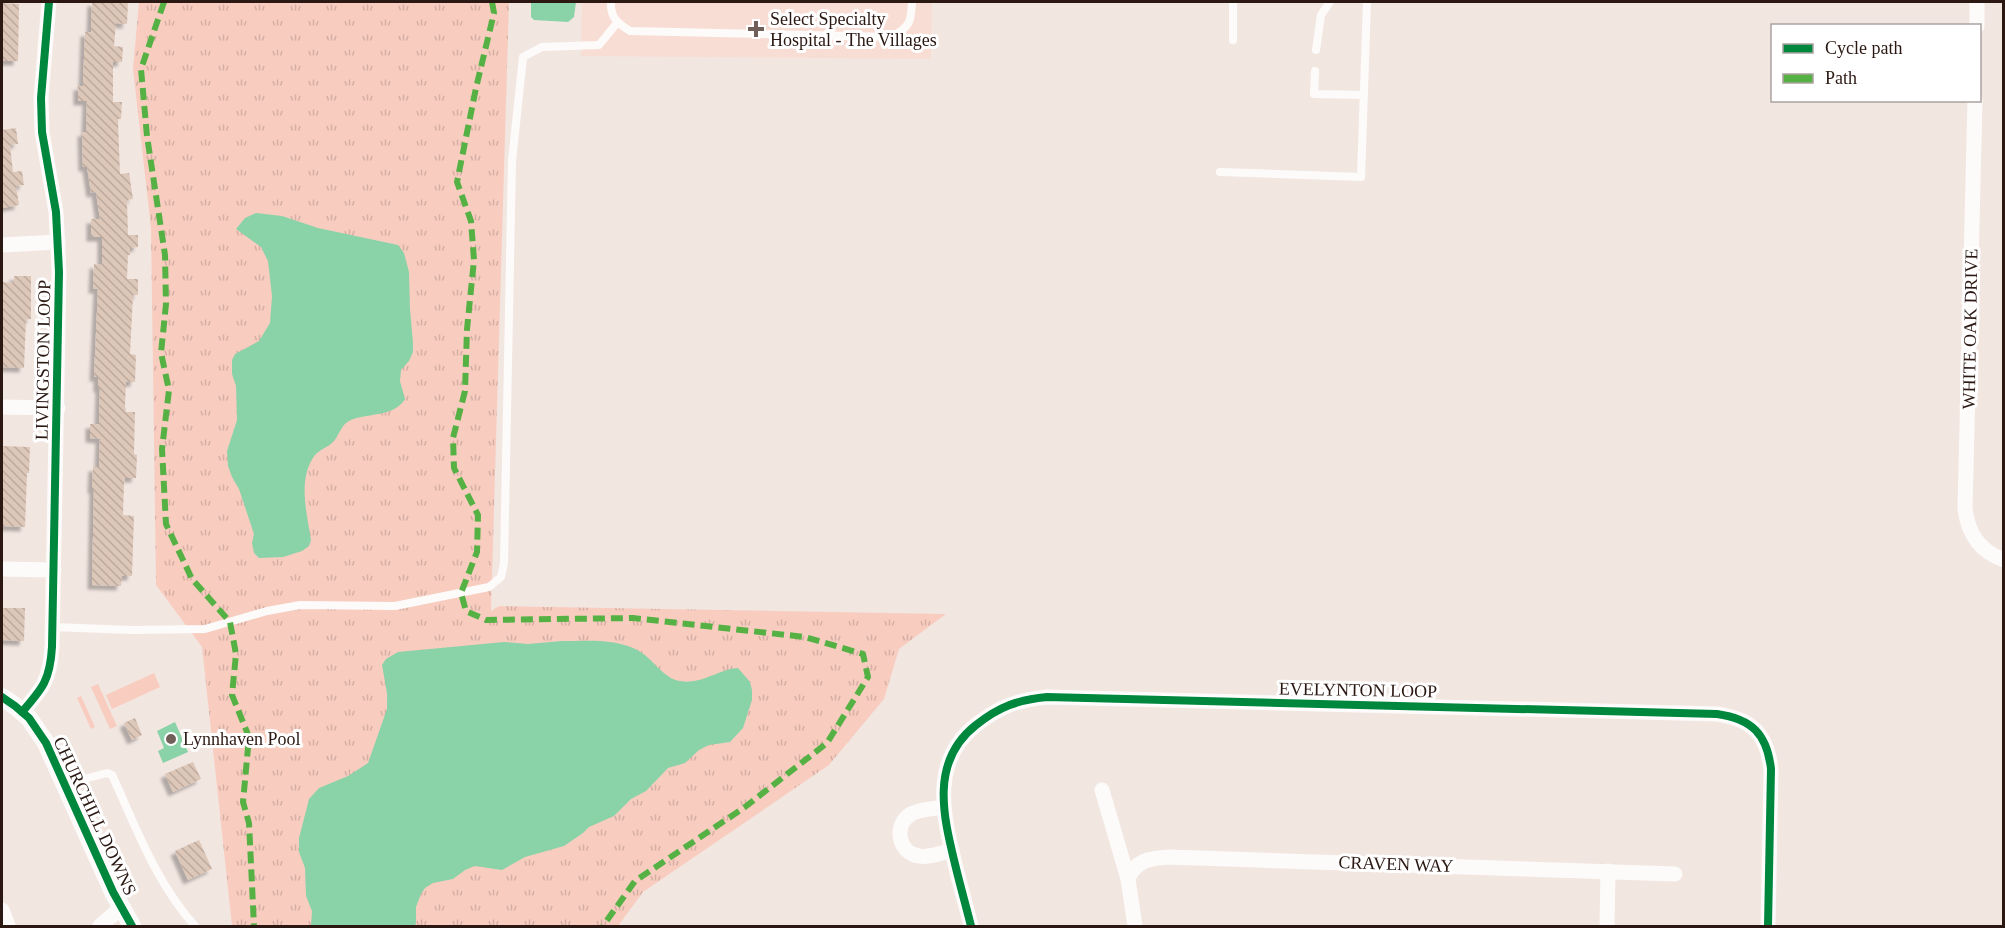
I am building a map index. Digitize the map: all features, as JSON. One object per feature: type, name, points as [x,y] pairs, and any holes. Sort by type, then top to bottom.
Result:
[{"type":"street","name":"LIVINGSTON LOOP","points":[[22,712],[41,690],[49,675],[53,627],[59,304],[58,242],[56,212],[42,132],[41,98],[49,2]]},
{"type":"street","points":[[1977,2],[1977,24]]},
{"type":"street","name":"WHITE OAK DRIVE","points":[[1975,102],[1965,509],[1970,532],[1986,551],[2004,560]]},
{"type":"street","points":[[2,245],[58,242]]},
{"type":"street","points":[[2,407],[57,408]]},
{"type":"street","points":[[2,569],[54,570]]},
{"type":"street","name":"CHURCHILL DOWNS","points":[[2,697],[22,712],[46,743],[132,927]]},
{"type":"street","name":"EVELYNTON LOOP","points":[[971,927],[944,807],[944,779],[951,755],[968,732],[993,712],[1021,700],[1047,697],[1735,717],[1750,725],[1763,738],[1769,754],[1771,769],[1767,927]]},
{"type":"street","points":[[1102,790],[1128,879],[1135,927]]},
{"type":"street","points":[[944,807],[914,813],[905,819],[900,828],[899,838],[903,847],[911,854],[921,857],[952,850]]},
{"type":"street","name":"CRAVEN WAY","points":[[1128,879],[1138,864],[1151,858],[1169,857],[1675,874]]},
{"type":"street","points":[[1607,927],[1608,871]]},
{"type":"street","points":[[100,927],[122,907]]},
{"type":"street","points":[[2,911],[8,927]]},
{"type":"lane","points":[[611,2],[610,10],[617,23],[630,31],[892,38],[907,28],[912,14],[912,2]]},
{"type":"lane","points":[[1233,2],[1233,40]]},
{"type":"lane","points":[[1316,50],[1321,15],[1330,2]]},
{"type":"lane","points":[[1220,172],[1361,177],[1367,2]]},
{"type":"lane","points":[[53,627],[131,630],[205,629],[267,611],[300,605],[395,606],[489,587],[501,577],[504,563],[512,161],[523,57],[542,47],[599,45],[617,23]]},
{"type":"lane","points":[[1315,71],[1314,94],[1365,95]]},
{"type":"lane","points":[[65,784],[107,773],[112,775],[156,873],[177,907],[195,927]]},
{"type":"shaded area","points":[[531,2],[576,2],[574,17],[568,22],[534,20],[531,17]]},
{"type":"shaded area","name":"Select Specialty Hospital - The Villages","points":[[582,2],[932,2],[931,59],[581,56]]},
{"type":"shaded area","points":[[256,213],[282,216],[318,228],[398,245],[404,253],[409,272],[413,352],[401,370],[400,381],[405,399],[388,412],[348,422],[330,445],[315,455],[309,464],[305,485],[311,540],[309,546],[302,551],[283,557],[259,558],[254,553],[252,543],[254,534],[239,489],[228,466],[227,451],[237,420],[236,386],[232,374],[232,360],[235,354],[259,341],[270,323],[272,296],[268,261],[261,247],[236,229],[245,218]]},
{"type":"shaded area","points":[[602,641],[630,647],[639,651],[669,677],[680,681],[696,681],[738,668],[750,682],[752,690],[752,700],[743,728],[730,742],[709,745],[699,750],[685,763],[668,768],[646,791],[631,799],[614,816],[589,827],[564,846],[525,857],[502,870],[475,866],[453,879],[433,883],[421,894],[416,907],[416,924],[413,926],[311,926],[312,911],[306,896],[305,868],[299,852],[299,838],[309,799],[319,788],[348,776],[368,763],[387,709],[387,693],[382,665],[386,659],[398,652],[504,642],[528,644]]},
{"type":"shaded area","name":"Lynnhaven Pool","points":[[175,722],[188,752],[163,763],[158,751],[164,748],[157,731]]},
{"type":"green space","points":[[139,2],[509,2],[491,611],[499,606],[946,614],[899,649],[884,699],[829,765],[643,892],[618,926],[232,926],[202,647],[156,585],[151,228],[133,69]]},
{"type":"green space","points":[[154,673],[160,687],[112,709],[106,695]]},
{"type":"green space","points":[[98,684],[117,726],[110,729],[91,687]]},
{"type":"green space","points":[[81,696],[95,727],[91,729],[77,698]]},
{"type":"building","points":[[92,2],[128,2],[127,24],[116,23],[114,46],[123,47],[122,62],[113,62],[113,102],[122,102],[121,119],[118,119],[120,174],[129,173],[133,199],[127,200],[128,235],[138,235],[138,247],[130,248],[130,255],[128,255],[127,279],[138,279],[138,295],[133,295],[130,354],[136,355],[135,382],[126,382],[125,406],[126,412],[135,412],[134,454],[137,455],[136,478],[125,478],[124,483],[123,515],[134,516],[132,576],[122,576],[121,586],[92,585],[93,467],[99,467],[100,439],[90,438],[90,424],[99,424],[100,388],[98,388],[98,377],[94,377],[98,289],[93,289],[94,264],[102,265],[102,237],[91,237],[91,219],[100,219],[96,192],[91,193],[87,167],[83,167],[82,132],[86,132],[87,101],[78,101],[78,86],[83,86],[85,32],[91,32]]},
{"type":"building","points":[[2,3],[19,4],[18,61],[2,61]]},
{"type":"building","points":[[16,128],[18,144],[10,145],[13,172],[22,171],[24,185],[16,186],[19,205],[2,208],[2,130]]},
{"type":"building","points":[[14,276],[31,276],[31,319],[26,319],[24,368],[2,367],[2,282],[14,283]]},
{"type":"building","points":[[2,446],[30,447],[25,527],[2,526]]},
{"type":"building","points":[[2,608],[25,608],[24,641],[2,640]]},
{"type":"building","points":[[135,718],[142,735],[132,740],[124,723]]},
{"type":"building","points":[[193,762],[201,779],[173,792],[165,774]]},
{"type":"building","points":[[199,840],[212,869],[188,880],[175,851]]},
{"type":"marked path","points":[[164,2],[141,69],[147,136],[165,255],[166,304],[161,353],[169,390],[162,449],[166,524],[192,579],[230,622],[236,654],[232,695],[249,737],[243,802],[249,823],[254,926]]},
{"type":"marked path","points":[[492,2],[494,13],[457,182],[471,221],[474,260],[467,329],[465,391],[453,438],[454,468],[478,515],[477,552],[461,593],[466,611],[486,620],[633,618],[805,637],[863,654],[868,677],[827,743],[745,807],[635,881],[603,926]]},
{"type":"cycle path","points":[[22,712],[44,683],[52,647],[59,272],[56,212],[42,132],[41,98],[49,2]]},
{"type":"cycle path","points":[[2,697],[29,718],[46,743],[113,892],[132,926]]},
{"type":"cycle path","points":[[971,926],[947,827],[944,808],[946,772],[961,739],[985,718],[1010,705],[1047,697],[1729,716],[1756,730],[1766,746],[1769,757],[1771,769],[1768,926]]},
{"type":"place","name":"Select Specialty Hospital - The Villages","points":[[756,29]]},
{"type":"place","name":"Lynnhaven Pool","points":[[171,739]]}]
